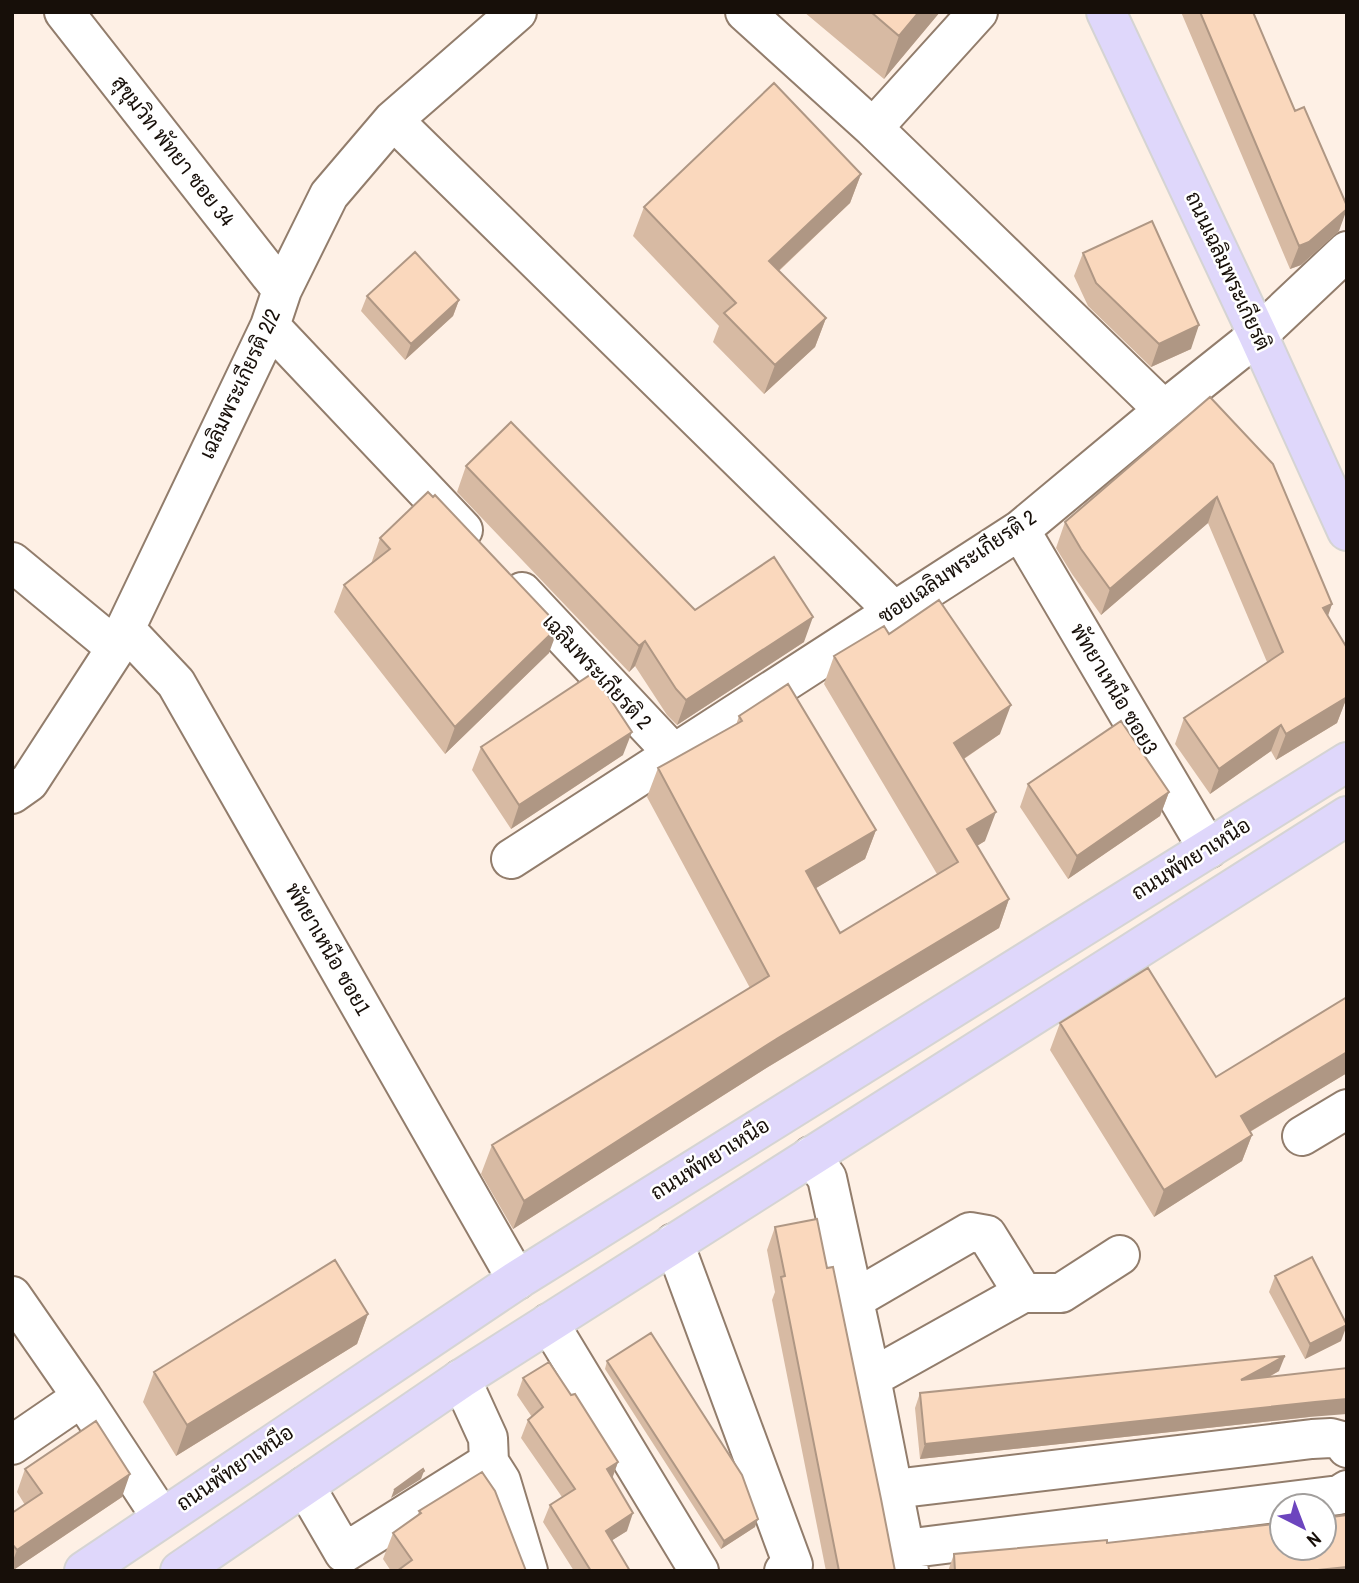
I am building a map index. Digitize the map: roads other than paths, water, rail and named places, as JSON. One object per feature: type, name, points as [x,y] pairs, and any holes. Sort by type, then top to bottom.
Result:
[{"type":"main road","name":"ถนนเฉลิมพระเกียรติ","points":[[1106,12],[1347,531]]},
{"type":"main road","name":"ถนนพัทยาเหนือ","points":[[83,1571],[517,1280],[1347,762]]},
{"type":"main road","points":[[180,1571],[461,1379],[1347,816]]},
{"type":"street","name":"สุขุมวิท พัทยา ซอย 34","points":[[64,12],[282,290]]},
{"type":"street","name":"เฉลิมพระเกียรติ 2/2","points":[[12,794],[29,782],[121,639],[270,326],[282,290],[329,195],[393,120],[517,12]]},
{"type":"street","points":[[745,12],[873,128],[1164,410]]},
{"type":"street","points":[[873,128],[978,12]]},
{"type":"street","points":[[393,120],[893,610]]},
{"type":"street","name":"ซอยเฉลิมพระเกียรติ 2","points":[[674,754],[1020,530],[1258,335],[1347,251]]},
{"type":"street","name":"เฉลิมพระเกียรติ 2","points":[[270,326],[674,754]]},
{"type":"street","name":"พัทยาเหนือ ซอย3","points":[[1020,530],[1208,849]]},
{"type":"street","name":"พัทยาเหนือ ซอย1","points":[[12,562],[121,639],[176,683],[517,1280]]},
{"type":"street","points":[[511,859],[674,754]]},
{"type":"street","points":[[1302,1136],[1347,1109]]},
{"type":"street","points":[[811,1157],[827,1178],[907,1560],[1339,1495],[1347,1490]]},
{"type":"street","points":[[853,1300],[970,1231],[987,1235],[1023,1293]]},
{"type":"street","points":[[674,1243],[793,1565],[783,1571]]},
{"type":"street","points":[[871,1378],[1023,1293],[1062,1293],[1119,1255]]},
{"type":"street","points":[[12,1296],[82,1396],[161,1517]]},
{"type":"street","points":[[549,1323],[699,1571]]},
{"type":"street","points":[[461,1379],[488,1438],[489,1462],[501,1481],[528,1571]]},
{"type":"street","points":[[12,1445],[82,1396]]},
{"type":"street","points":[[894,1489],[1312,1439],[1331,1438],[1342,1441],[1347,1448]]},
{"type":"street","points":[[305,1486],[348,1562],[489,1462]]}]
